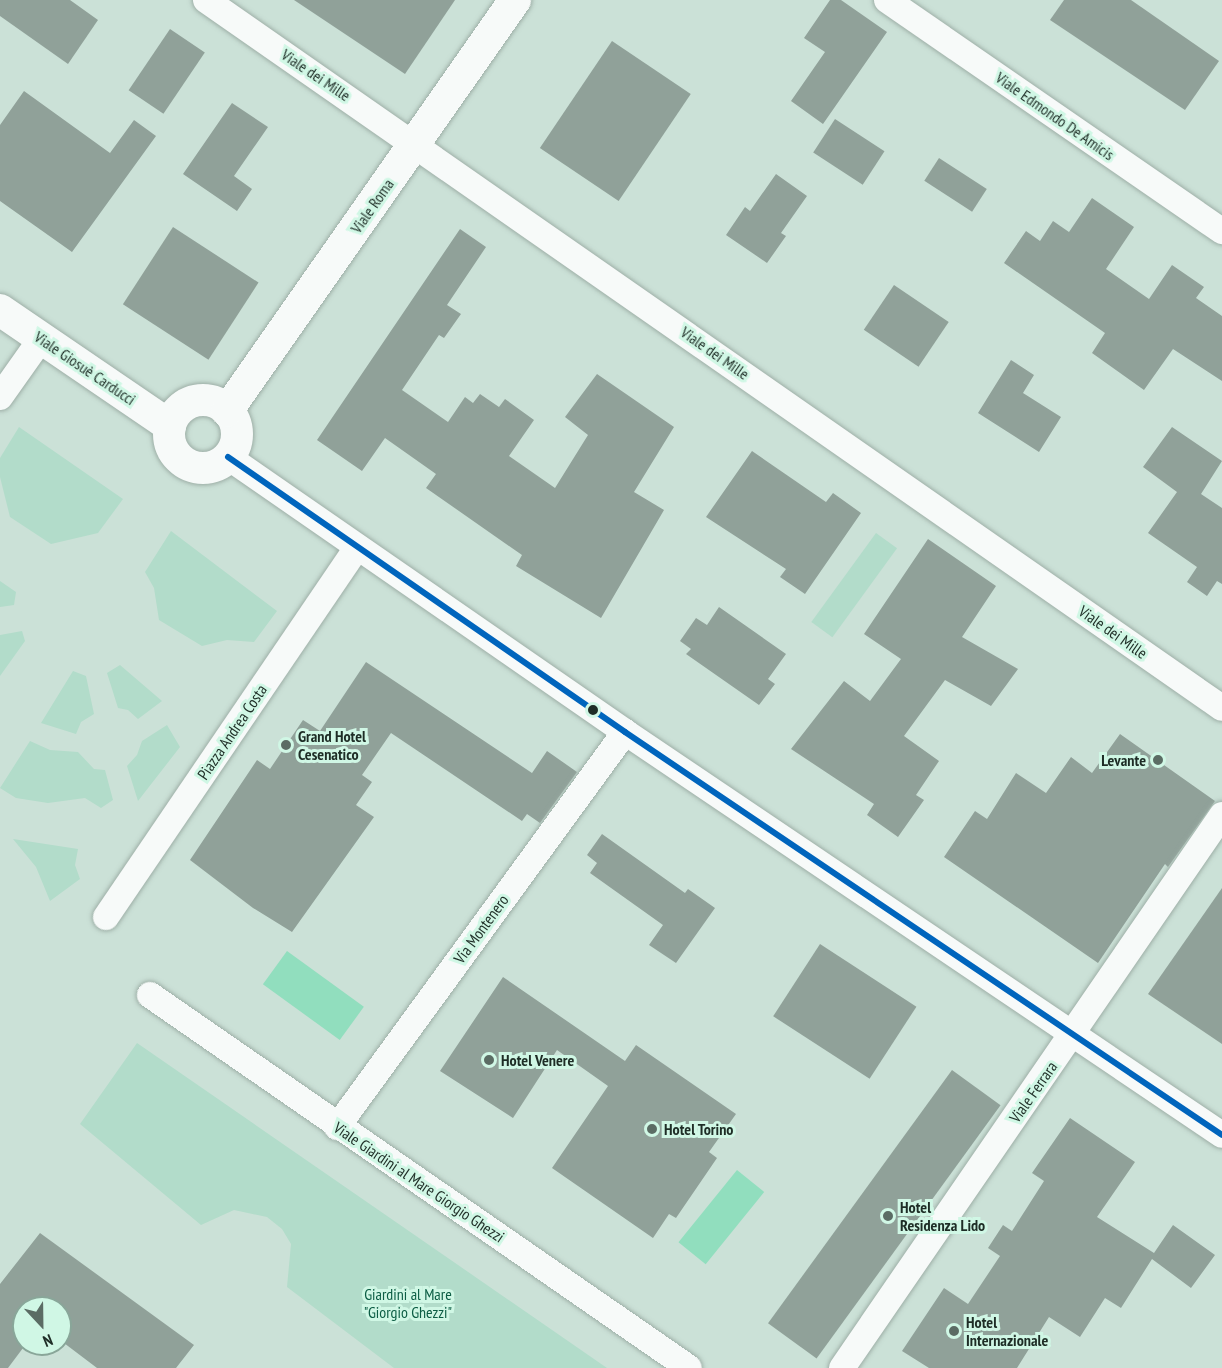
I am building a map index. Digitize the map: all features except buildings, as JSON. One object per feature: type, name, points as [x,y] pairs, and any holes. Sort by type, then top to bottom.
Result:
[{"type":"street","name":"Viale dei Mille","points":[[206,0],[1222,708]]},
{"type":"street","name":"Viale Roma","points":[[228,411],[515,0]]},
{"type":"street","name":"Viale Edmondo De Amicis","points":[[887,0],[1222,231]]},
{"type":"street","name":"Viale Giosuè Carducci","points":[[0,310],[170,426]]},
{"type":"street","points":[[0,397],[41,339]]},
{"type":"street","points":[[199,400],[219,404],[228,411],[236,429],[228,457],[208,468],[187,464],[172,448],[170,426],[180,408],[199,400]]},
{"type":"street","points":[[228,457],[625,732],[1222,1135]]},
{"type":"street","name":"Piazza Andrea Costa","points":[[106,917],[357,547]]},
{"type":"street","name":"Via Montenero","points":[[337,1126],[625,732]]},
{"type":"street","name":"Viale Ferrara","points":[[842,1368],[1074,1034],[1222,815]]},
{"type":"street","name":"Viale Giardini al Mare Giorgio Ghezzi","points":[[150,995],[689,1368]]},
{"type":"green space","points":[[19,427],[123,499],[98,533],[51,544],[10,517],[0,477],[0,458]]},
{"type":"green space","points":[[171,531],[277,611],[254,642],[227,640],[202,646],[159,620],[154,588],[145,572]]},
{"type":"green space","points":[[876,533],[897,548],[832,637],[811,622]]},
{"type":"green space","points":[[0,581],[16,592],[14,605],[0,607]]},
{"type":"green space","points":[[22,631],[25,641],[0,676],[0,635]]},
{"type":"green space","points":[[120,665],[162,701],[138,719],[128,710],[118,708],[107,673]]},
{"type":"green space","points":[[73,671],[86,676],[94,714],[81,722],[76,734],[41,723]]},
{"type":"green space","points":[[167,725],[180,747],[138,801],[127,766],[137,755],[142,741]]},
{"type":"green space","points":[[30,741],[50,750],[78,752],[94,769],[105,770],[113,800],[101,808],[85,798],[48,803],[16,798],[0,788]]},
{"type":"green space","points":[[13,839],[78,849],[75,865],[80,879],[50,901],[36,867]]},
{"type":"green space","name":"Giardini al Mare \"Giorgio Ghezzi\"","points":[[137,1043],[607,1368],[394,1368],[287,1287],[291,1244],[282,1229],[267,1217],[234,1210],[201,1225],[80,1124]]},
{"type":"shaded area","points":[[287,951],[364,1007],[340,1040],[263,984]]},
{"type":"shaded area","points":[[737,1170],[764,1192],[706,1264],[678,1242]]},
{"type":"transit line","points":[[228,457],[625,732],[1222,1135]]},
{"type":"place","name":"Grand Hotel Cesenatico","points":[[286,745]]},
{"type":"place","name":"Levante","points":[[1158,760]]},
{"type":"place","name":"Hotel Venere","points":[[489,1060]]},
{"type":"place","name":"Hotel Torino","points":[[652,1129]]},
{"type":"place","name":"Hotel Residenza Lido","points":[[888,1216]]},
{"type":"place","name":"Hotel Internazionale","points":[[954,1331]]}]
